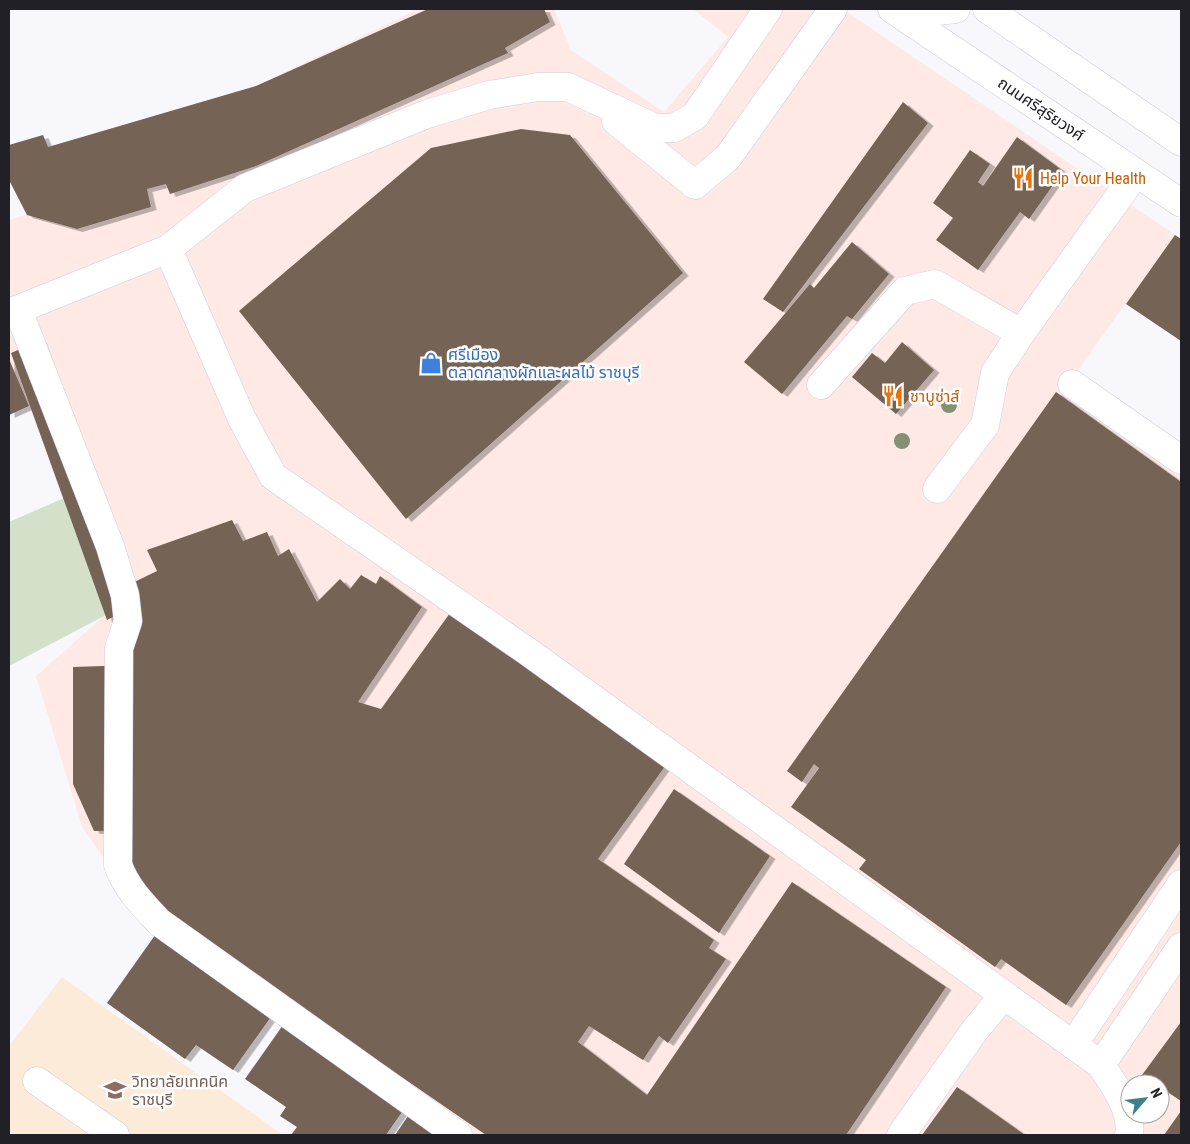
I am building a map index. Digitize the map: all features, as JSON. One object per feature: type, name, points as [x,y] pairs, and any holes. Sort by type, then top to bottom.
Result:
[{"type":"street","points":[[458,1135],[160,922],[145,908],[122,876],[118,865],[119,648],[128,621],[128,607],[110,546],[14,311],[168,249],[244,188],[427,114],[489,95],[538,87],[568,87],[655,128],[674,128],[694,116],[768,9]]},
{"type":"street","points":[[608,107],[617,122],[695,185],[728,157],[833,9]]},
{"type":"street","points":[[897,12],[956,9]]},
{"type":"street","points":[[987,9],[1181,142]]},
{"type":"street","name":"ถนนศรีสุริยวงศ์","points":[[897,12],[1181,203]]},
{"type":"street","points":[[937,489],[985,425],[994,373],[1136,173]]},
{"type":"street","points":[[168,249],[242,419],[273,476],[527,651],[1101,1065],[1122,1099],[1130,1127],[1129,1135]]},
{"type":"street","points":[[821,385],[905,291],[935,284],[1021,333]]},
{"type":"street","points":[[1072,384],[1181,460]]},
{"type":"street","points":[[1073,1045],[1181,884]]},
{"type":"street","points":[[1101,1065],[1181,947]]},
{"type":"street","points":[[901,1135],[975,1030],[1004,995]]},
{"type":"street","points":[[37,1081],[115,1135]]},
{"type":"shaded area","points":[[418,9],[554,9],[571,50],[664,112],[728,37],[693,9],[843,9],[1175,235],[1075,374],[1181,447],[1181,1135],[442,1135],[152,926],[82,827],[36,676],[105,615],[29,406],[9,415],[9,220],[27,214],[9,180],[9,145],[43,135],[49,147],[256,86]]},
{"type":"shaded area","name":"วิทยาลัยเทคนิค ราชบุรี","points":[[62,977],[283,1135],[9,1135],[9,1046]]},
{"type":"green space","points":[[64,498],[106,615],[9,666],[9,522]]},
{"type":"building","points":[[428,9],[544,9],[550,22],[505,48],[508,53],[256,166],[170,194],[166,184],[147,189],[151,207],[77,229],[27,215],[9,180],[9,145],[43,135],[48,147],[256,86]]},
{"type":"building","points":[[903,102],[928,123],[783,312],[763,299]]},
{"type":"building","name":"ศรีเมือง ตลาดกลางผักและผลไม้ ราชบุรี","points":[[521,129],[570,135],[683,273],[406,519],[239,311],[431,148]]},
{"type":"building","points":[[1017,137],[1063,171],[1029,219],[1020,212],[978,270],[936,240],[953,218],[933,203],[970,150],[990,164],[978,182],[983,186]]},
{"type":"building","points":[[1175,235],[1181,239],[1181,341],[1126,304]]},
{"type":"building","points":[[852,242],[889,274],[852,319],[847,316],[782,394],[744,362],[810,284],[814,288]]},
{"type":"building","points":[[41,340],[122,588],[157,571],[147,550],[232,520],[243,541],[267,532],[278,556],[289,549],[317,602],[340,579],[350,589],[361,575],[376,584],[380,576],[422,607],[358,702],[381,709],[450,613],[666,765],[598,859],[714,940],[709,948],[726,959],[668,1043],[659,1036],[643,1060],[589,1026],[578,1042],[647,1095],[792,882],[946,987],[846,1135],[486,1135],[163,913],[128,864],[128,831],[94,831],[73,784],[73,667],[133,665],[132,624],[126,610],[107,620],[11,353]]},
{"type":"building","name":"ชาบูซ่าส์","points":[[902,342],[934,370],[896,414],[852,377],[872,353],[885,363]]},
{"type":"building","points":[[9,359],[29,406],[9,415]]},
{"type":"building","points":[[1056,392],[1181,482],[1181,842],[1066,1005],[1001,959],[995,967],[859,869],[866,860],[791,807],[819,768],[814,764],[802,782],[787,771]]},
{"type":"building","points":[[674,789],[770,856],[719,933],[624,864]]},
{"type":"building","points":[[158,931],[273,1014],[233,1070],[196,1045],[185,1059],[107,1003]]},
{"type":"building","points":[[1181,1022],[1181,1101],[1170,1094],[1170,1074],[1143,1074]]},
{"type":"building","points":[[283,1025],[402,1112],[386,1135],[291,1135],[297,1127],[280,1116],[286,1107],[245,1079]]},
{"type":"building","points":[[957,1087],[1025,1135],[922,1135]]},
{"type":"building","points":[[1181,1111],[1181,1135],[1164,1135]]},
{"type":"building","points":[[408,1116],[436,1135],[395,1135]]},
{"type":"place","name":"Help Your Health","points":[[1023,178]]},
{"type":"place","name":"ศรีเมือง ตลาดกลางผักและผลไม้ ราชบุรี","points":[[431,363]]},
{"type":"place","name":"ชาบูซ่าส์","points":[[893,396]]},
{"type":"place","name":"วิทยาลัยเทคนิค ราชบุรี","points":[[115,1090]]}]
